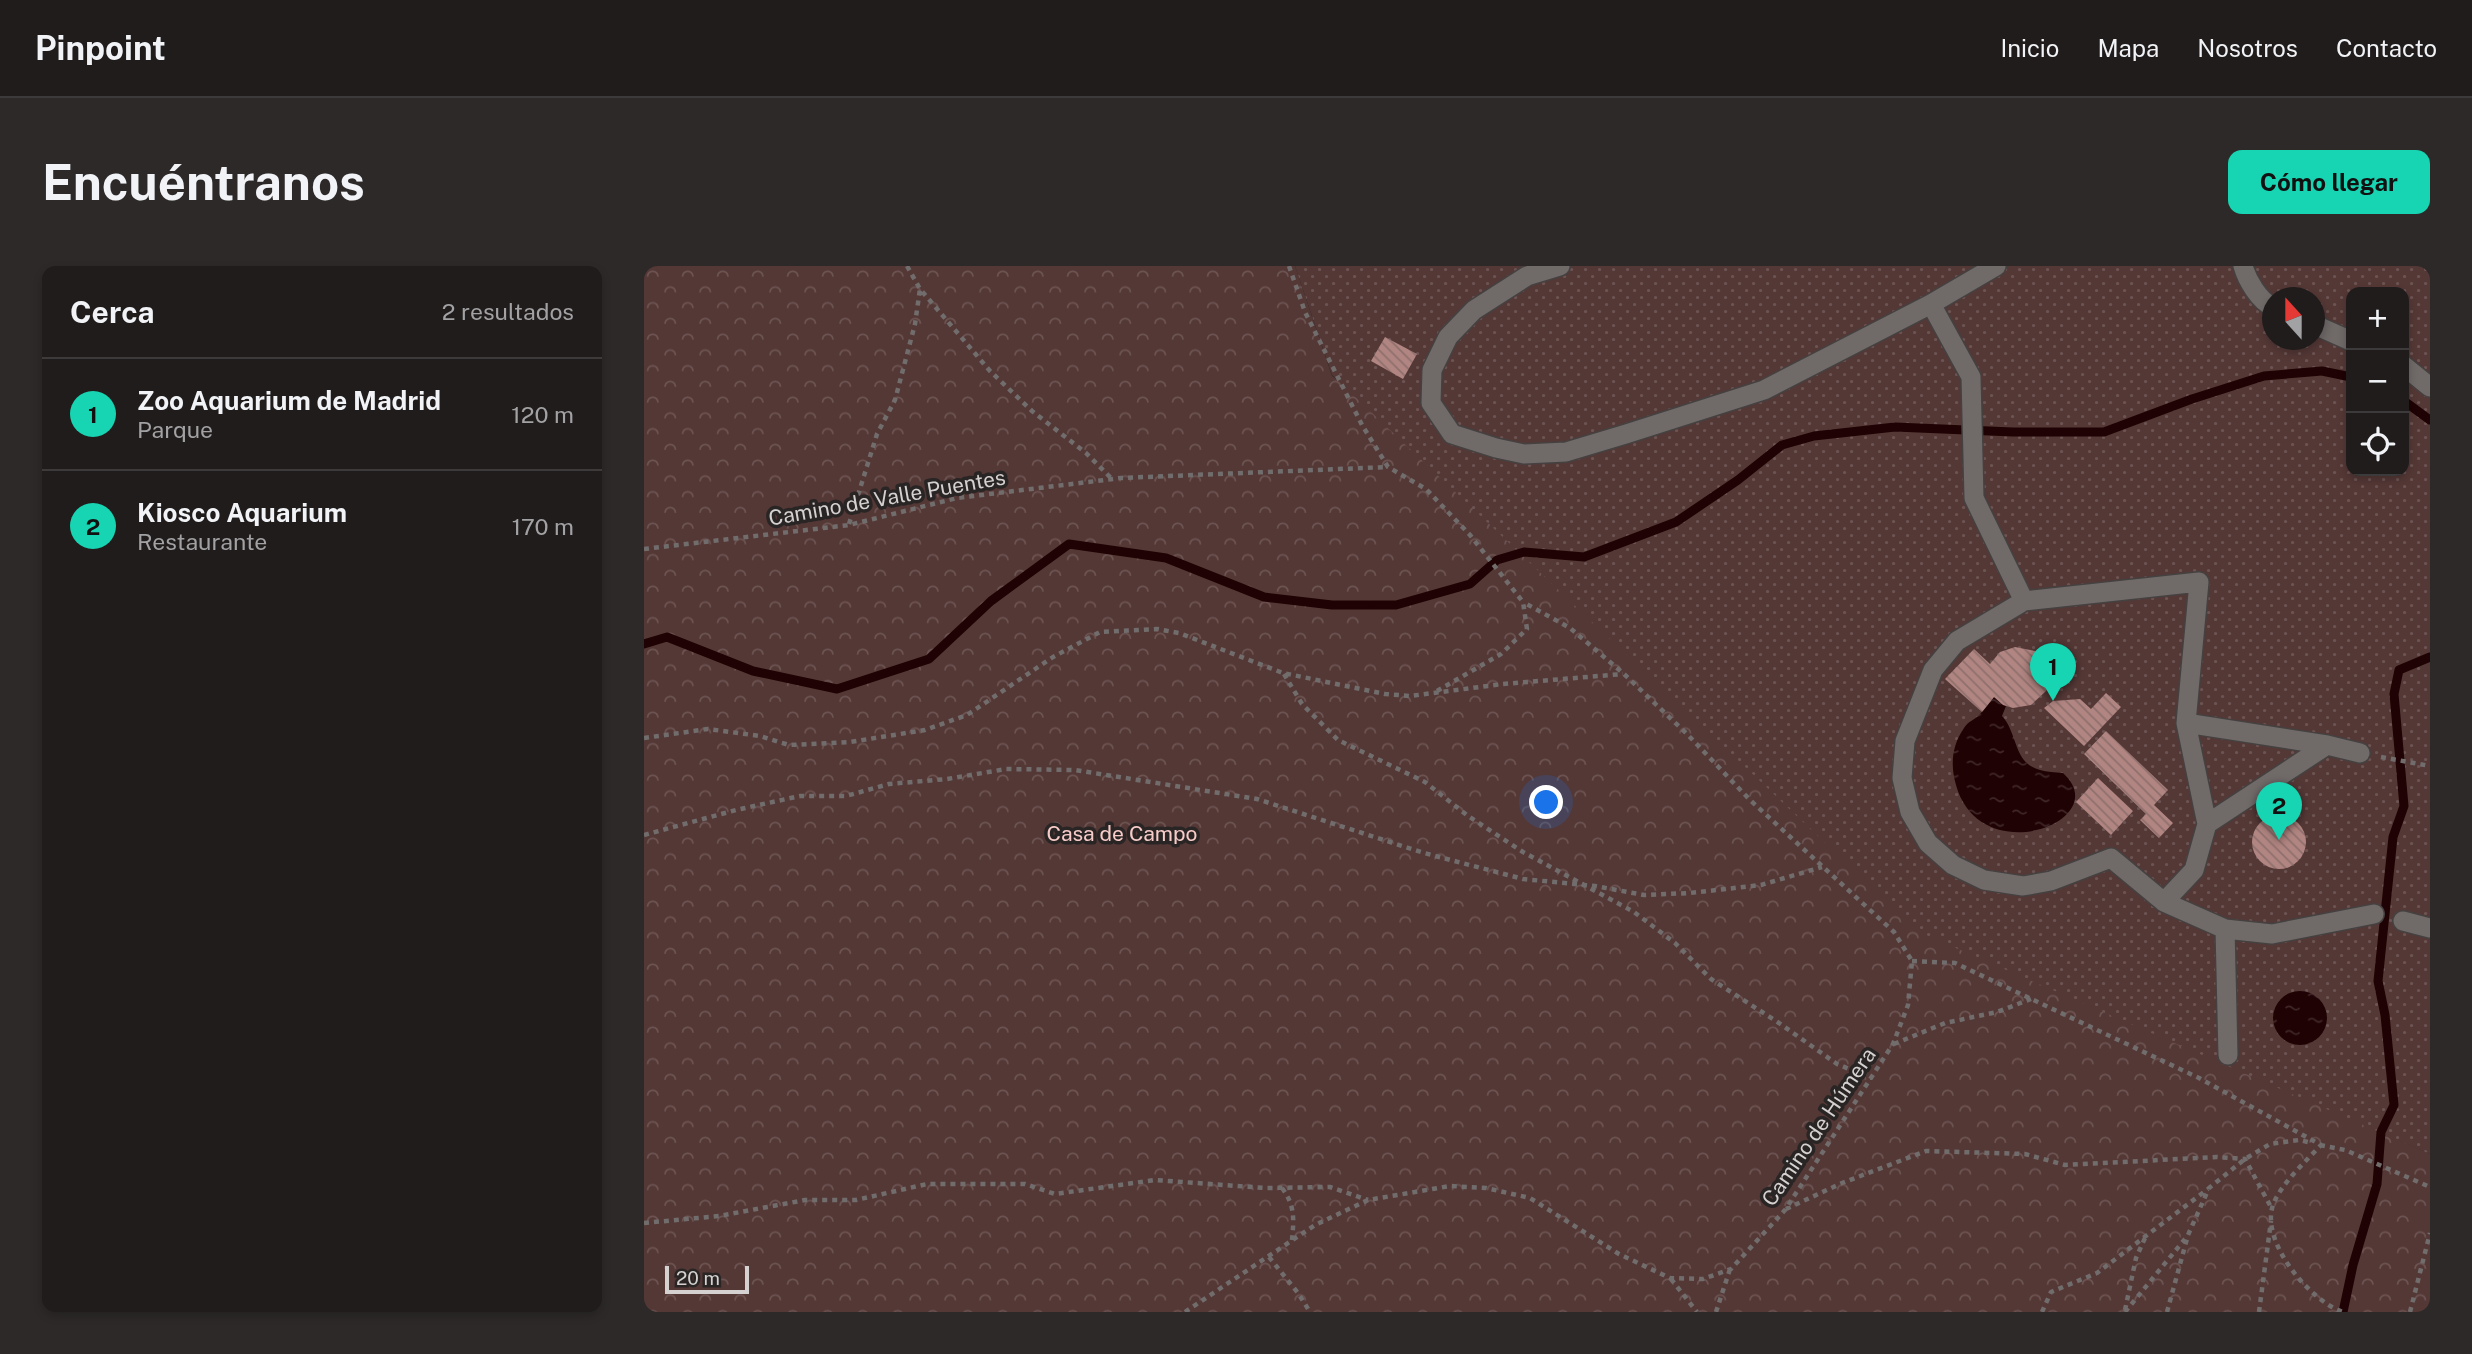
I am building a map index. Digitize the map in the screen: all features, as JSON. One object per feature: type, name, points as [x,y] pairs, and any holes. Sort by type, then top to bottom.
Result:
[{"type":"street","points":[[1560,266],[1527,276],[1474,310],[1448,337],[1432,370],[1431,403],[1452,434],[1496,448],[1524,453],[1566,452],[1764,390],[1931,304],[1996,266]]},
{"type":"street","points":[[2243,266],[2245,274],[2262,300]]},
{"type":"street","points":[[1931,304],[1971,377],[1974,498],[2024,601]]},
{"type":"street","points":[[2325,329],[2346,339]]},
{"type":"street","points":[[2409,370],[2430,387]]},
{"type":"street","points":[[2164,902],[2194,870],[2207,824],[2186,723],[2199,582],[2024,601],[1957,640],[1933,670],[1905,741],[1902,778],[1910,812],[1928,843],[1953,865],[1984,880],[2023,886],[2051,881],[2111,858],[2164,902],[2225,929],[2272,934],[2374,914]]},
{"type":"street","points":[[2186,723],[2327,745],[2360,753]]},
{"type":"street","points":[[2207,824],[2327,745]]},
{"type":"street","points":[[2403,921],[2430,928]]},
{"type":"street","points":[[2225,929],[2228,1055]]},
{"type":"path","points":[[907,266],[920,289],[990,370],[1032,411],[1086,453],[1113,480]]},
{"type":"path","points":[[1289,266],[1305,312],[1362,425],[1388,467],[1426,489],[1470,535],[1523,602],[1570,628],[1624,674],[1687,734],[1750,800],[1894,932],[1912,961],[1955,963],[2199,1078],[2321,1144]]},
{"type":"path","points":[[849,525],[877,434],[895,400],[915,324],[920,289]]},
{"type":"path","name":"Camino de Valle Puentes","points":[[644,549],[849,525],[957,498],[1113,480],[1388,467]]},
{"type":"path","points":[[1434,693],[1471,669],[1501,654],[1527,629],[1523,602]]},
{"type":"path","points":[[644,738],[708,729],[760,736],[789,745],[850,742],[925,730],[967,715],[1053,656],[1100,632],[1157,629],[1179,633],[1283,673],[1385,694],[1410,696],[1542,680],[1624,674]]},
{"type":"path","points":[[1283,673],[1303,704],[1338,740],[1425,782],[1468,816],[1523,852],[1633,912],[1675,943],[1712,979],[1837,1064],[1871,1077]]},
{"type":"path","points":[[2360,753],[2430,766]]},
{"type":"path","points":[[644,835],[800,796],[846,796],[890,784],[947,779],[1006,769],[1075,770],[1257,799],[1424,853],[1523,878],[1644,895],[1761,885],[1822,867]]},
{"type":"path","name":"Camino de Húmera","points":[[1731,1269],[1785,1210],[1893,1044],[1908,1006],[1912,961]]},
{"type":"path","points":[[1893,1044],[1945,1023],[1997,1012],[2032,999]]},
{"type":"path","points":[[2042,1312],[2051,1292],[2096,1273],[2245,1159],[2270,1144],[2300,1140],[2345,1150],[2430,1187]]},
{"type":"path","points":[[2259,1312],[2273,1208],[2292,1177],[2321,1144]]},
{"type":"path","points":[[1785,1210],[1842,1183],[1926,1151],[2025,1154],[2065,1165],[2217,1157],[2245,1159]]},
{"type":"path","points":[[2245,1159],[2256,1183],[2273,1208],[2273,1236],[2283,1256],[2307,1287],[2333,1309],[2343,1312]]},
{"type":"path","points":[[644,1223],[719,1216],[805,1200],[856,1200],[927,1184],[1025,1184],[1055,1194],[1155,1180],[1282,1188],[1330,1187],[1368,1200]]},
{"type":"path","points":[[1185,1312],[1315,1226],[1368,1200],[1450,1186],[1486,1188],[1530,1198],[1619,1254],[1670,1278],[1703,1279],[1731,1269]]},
{"type":"path","points":[[1282,1188],[1291,1200],[1294,1214],[1292,1241]]},
{"type":"path","points":[[2167,1312],[2188,1235],[2209,1188]]},
{"type":"path","points":[[2410,1312],[2430,1233]]},
{"type":"path","points":[[2125,1312],[2188,1235]]},
{"type":"path","points":[[2125,1312],[2136,1258],[2146,1236]]},
{"type":"path","points":[[1269,1256],[1310,1312]]},
{"type":"path","points":[[1716,1312],[1731,1269]]},
{"type":"path","points":[[1670,1278],[1697,1312]]},
{"type":"path","points":[[2324,1312],[2333,1309]]},
{"type":"green space","name":"Casa de Campo","points":[[644,266],[1295,266],[1332,376],[2381,1132],[2430,1154],[2430,1312],[644,1312]]},
{"type":"green space","points":[[1295,266],[2430,266],[2430,1154],[1919,932],[1332,375]]},
{"type":"water","points":[[1994,697],[2006,706],[2002,716],[2025,761],[2040,770],[2063,773],[2075,791],[2072,807],[2059,821],[2038,830],[2014,832],[1990,827],[1970,811],[1956,785],[1953,763],[1957,741],[1966,726]]},
{"type":"water","points":[[2300,991],[2319,999],[2327,1018],[2319,1037],[2300,1045],[2281,1037],[2273,1018],[2281,999]]},
{"type":"building","points":[[1385,337],[1417,354],[1403,379],[1371,361]]},
{"type":"building","points":[[2015,647],[2035,651],[2048,671],[2046,691],[2031,705],[2013,708],[2003,705],[1994,697],[1982,712],[1945,679],[1974,649],[1990,664],[2000,652]]},
{"type":"building","points":[[2106,693],[2121,707],[2084,746],[2044,708],[2053,701],[2080,699],[2091,709]]},
{"type":"building","points":[[2106,731],[2168,790],[2154,805],[2173,823],[2159,838],[2140,820],[2146,814],[2084,754]]},
{"type":"building","points":[[2098,778],[2133,811],[2111,835],[2076,802]]},
{"type":"building","points":[[2279,815],[2298,823],[2306,842],[2298,861],[2279,869],[2260,861],[2252,842],[2260,823]]},
{"type":"waterway","points":[[644,644],[667,637],[753,671],[837,689],[929,659],[991,601],[1069,544],[1166,558],[1264,597],[1332,605],[1396,605],[1470,584],[1497,560],[1524,552],[1584,557],[1676,522],[1738,480],[1782,445],[1814,436],[1895,427],[2013,432],[2104,432],[2264,376],[2322,371],[2346,376]]},
{"type":"waterway","points":[[2409,405],[2430,420]]},
{"type":"waterway","points":[[2343,1312],[2353,1265],[2377,1184],[2381,1132],[2394,1105],[2385,1015],[2378,981],[2393,837],[2404,806],[2394,694],[2399,670],[2430,657]]},
{"type":"place","name":"Zoo Aquarium de Madrid","points":[[2053,701]]},
{"type":"place","name":"Kiosco Aquarium","points":[[2279,840]]}]
